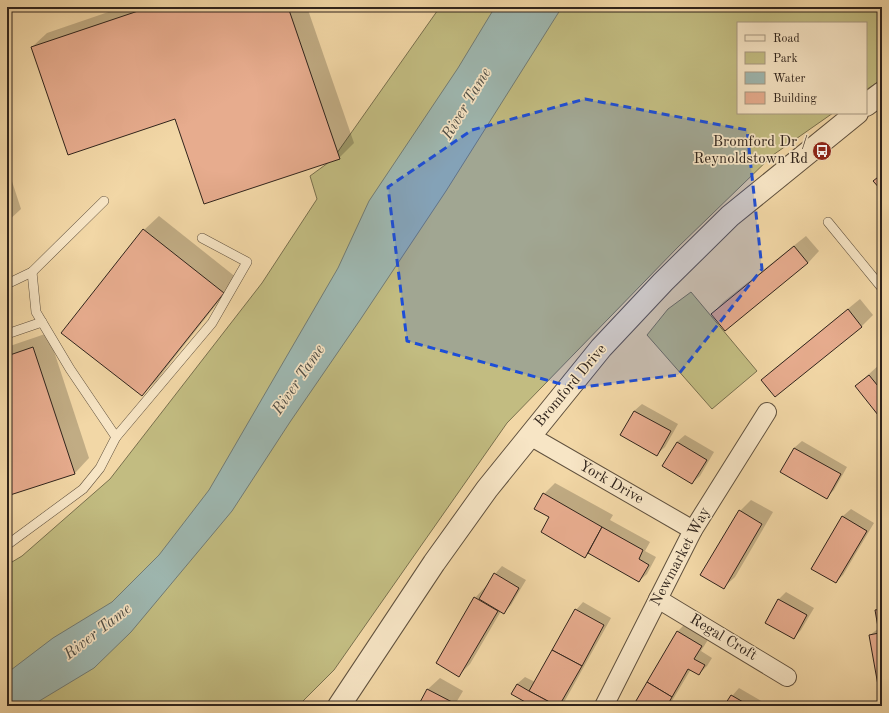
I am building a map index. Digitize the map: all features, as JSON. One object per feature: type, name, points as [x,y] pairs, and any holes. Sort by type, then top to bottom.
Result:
[{"type":"street","points":[[867,105],[882,92]]},
{"type":"street","name":"Bromford Drive","points":[[339,706],[434,563],[487,489],[601,348],[685,260],[730,216],[856,114]]},
{"type":"street","name":"Newmarket Way","points":[[604,706],[693,530],[767,412]]},
{"type":"street","name":"York Drive","points":[[530,436],[693,530]]},
{"type":"street","name":"Regal Croft","points":[[658,599],[787,677]]},
{"type":"lane","points":[[7,284],[32,272],[104,201]]},
{"type":"lane","points":[[828,222],[882,288]]},
{"type":"lane","points":[[7,545],[82,489],[100,468],[116,437],[212,323],[246,262],[202,238]]},
{"type":"lane","points":[[32,272],[36,312],[70,369],[116,437]]},
{"type":"lane","points":[[7,334],[42,322]]},
{"type":"highlighted area","points":[[585,99],[747,130],[762,269],[678,375],[575,388],[407,341],[388,187],[472,130]]},
{"type":"green space","points":[[440,7],[882,7],[882,79],[867,89],[867,22],[737,22],[737,114],[832,114],[773,155],[678,247],[507,423],[334,670],[298,706],[7,706],[7,565],[22,556],[110,479],[262,283],[317,199],[310,176],[332,160]]},
{"type":"green space","points":[[691,292],[757,371],[712,409],[647,335],[668,309]]},
{"type":"water","name":"River Tame","points":[[495,7],[562,7],[446,191],[290,422],[232,511],[131,632],[94,668],[31,706],[7,706],[7,673],[53,638],[112,602],[159,555],[209,490],[338,268],[369,201],[458,68]]},
{"type":"building","points":[[150,7],[288,7],[340,159],[204,204],[175,119],[68,155],[31,47]]},
{"type":"building","points":[[882,174],[882,191],[873,181]]},
{"type":"building","points":[[143,229],[224,293],[142,396],[61,333]]},
{"type":"building","points":[[794,246],[808,263],[725,331],[711,314]]},
{"type":"building","points":[[848,309],[862,327],[775,397],[761,380]]},
{"type":"building","points":[[33,347],[75,474],[7,496],[7,356]]},
{"type":"building","points":[[869,375],[882,391],[882,420],[855,386]]},
{"type":"building","points":[[634,411],[671,431],[657,456],[620,435]]},
{"type":"building","points":[[677,442],[707,460],[692,484],[662,466]]},
{"type":"building","points":[[794,448],[841,474],[827,499],[780,472]]},
{"type":"building","points":[[543,493],[602,527],[585,558],[541,532],[549,517],[534,509]]},
{"type":"building","points":[[739,510],[762,524],[724,589],[700,575]]},
{"type":"building","points":[[842,516],[867,531],[836,583],[811,569]]},
{"type":"building","points":[[602,527],[643,550],[639,559],[649,565],[639,582],[588,553]]},
{"type":"building","points":[[494,573],[519,588],[504,614],[479,599]]},
{"type":"building","points":[[474,597],[498,611],[459,677],[436,663]]},
{"type":"building","points":[[778,599],[807,615],[794,639],[765,623]]},
{"type":"building","points":[[575,609],[604,625],[582,666],[552,650]]},
{"type":"building","points":[[882,609],[882,633],[879,633],[875,610]]},
{"type":"building","points":[[677,631],[702,646],[694,659],[705,665],[699,675],[688,669],[672,697],[647,682]]},
{"type":"building","points":[[882,633],[882,691],[879,691],[869,635]]},
{"type":"building","points":[[552,650],[582,666],[559,706],[529,691]]},
{"type":"building","points":[[647,682],[672,697],[667,706],[633,706]]},
{"type":"building","points":[[517,684],[557,706],[525,706],[527,703],[511,694]]},
{"type":"building","points":[[427,689],[452,702],[450,706],[418,706]]},
{"type":"building","points":[[731,695],[750,706],[724,706]]},
{"type":"place","name":"Bromford Dr / Reynoldstown Rd","points":[[822,151]]}]
